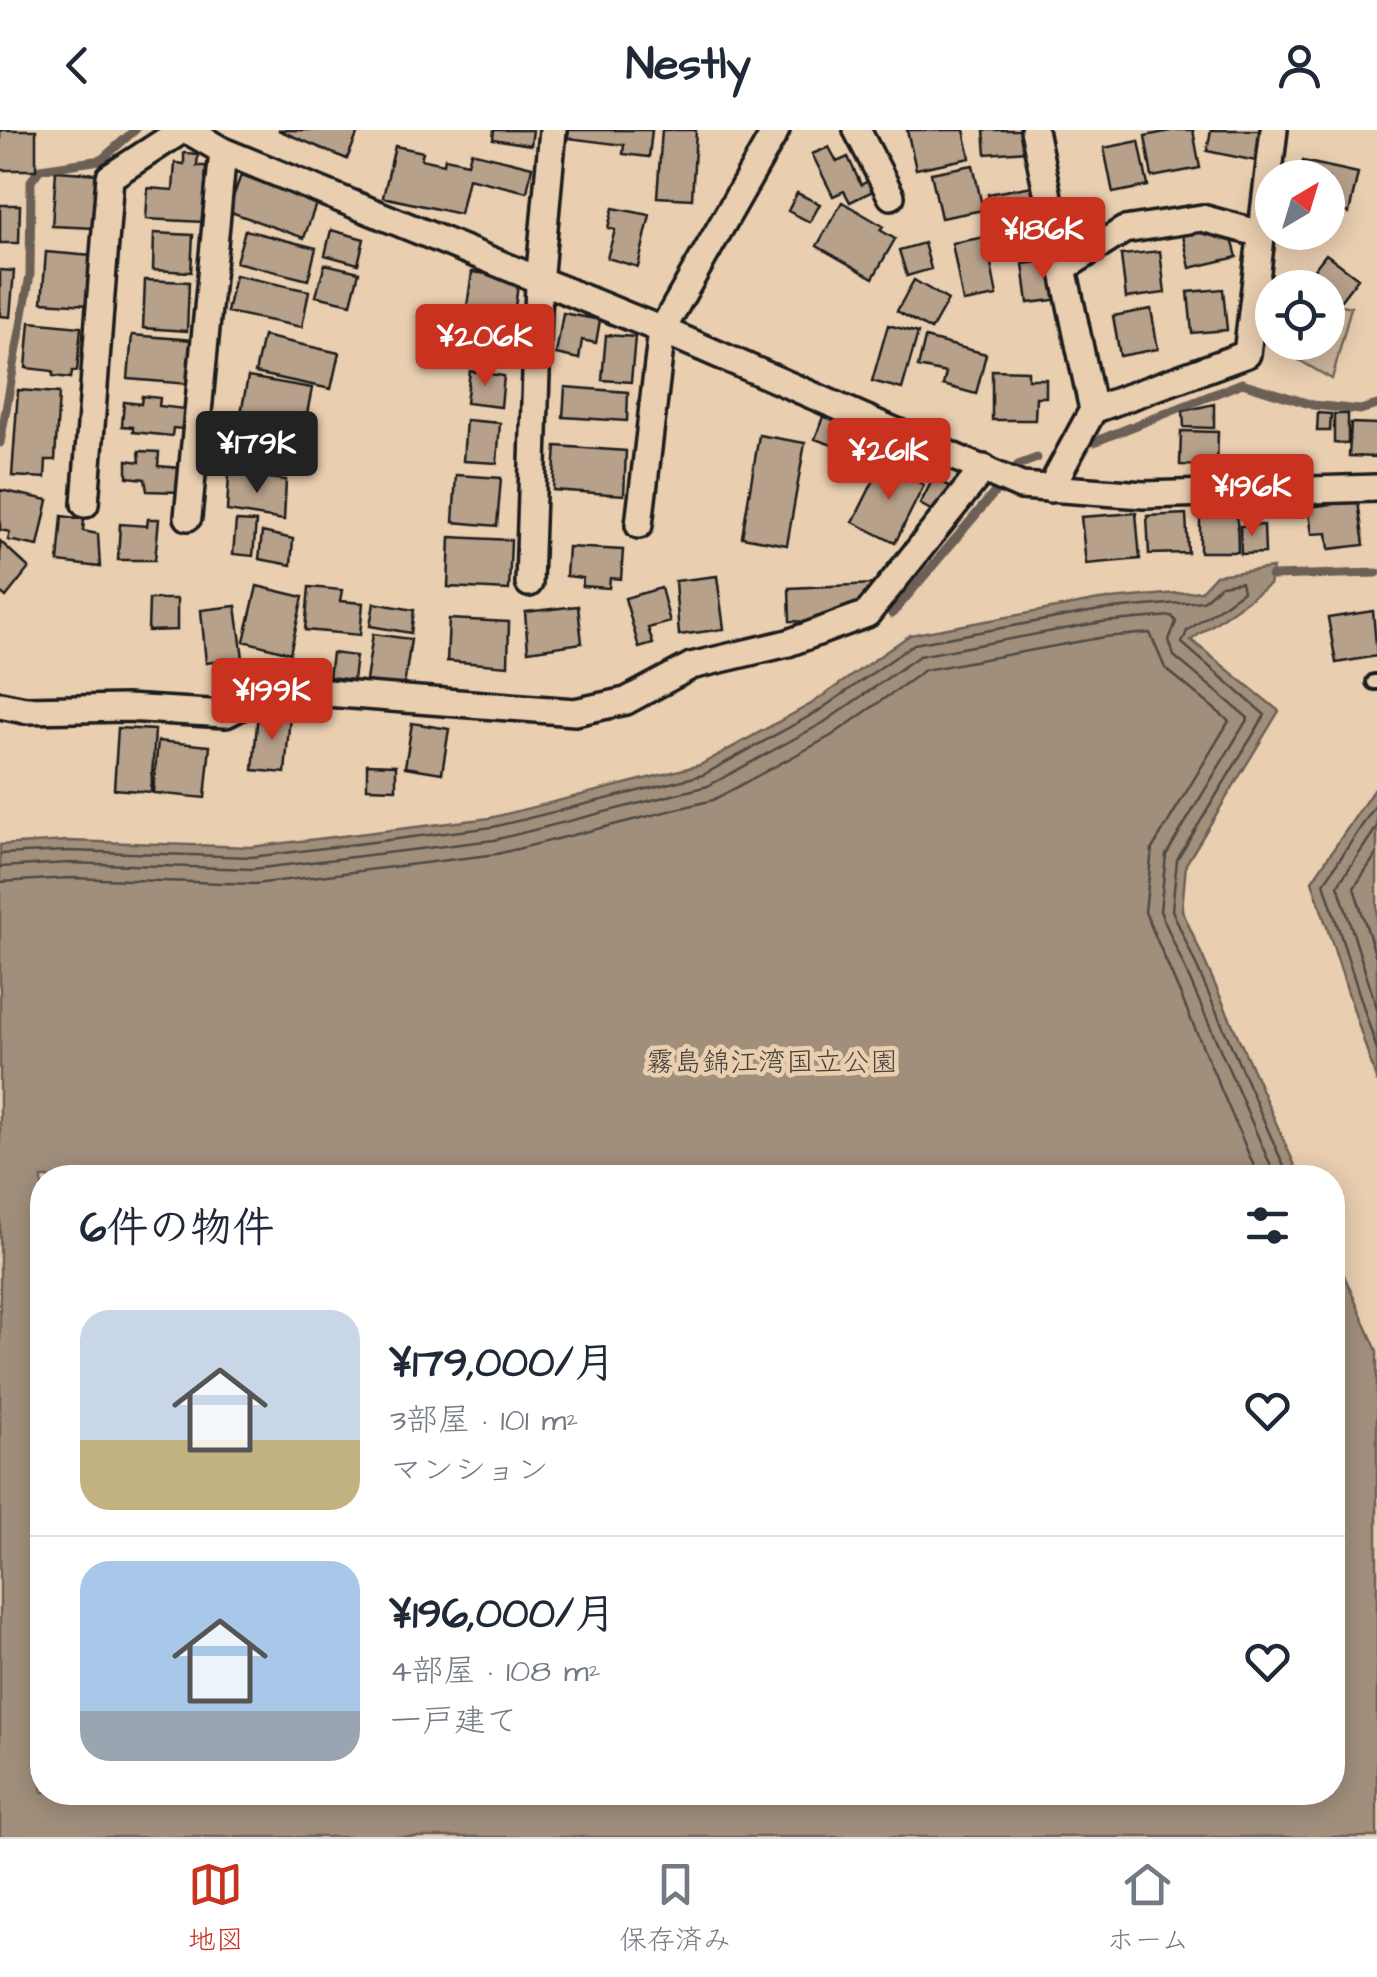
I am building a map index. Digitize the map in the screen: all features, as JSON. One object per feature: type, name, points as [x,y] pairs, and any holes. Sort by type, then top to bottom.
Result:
[{"type":"street","points":[[85,504],[110,177],[185,130],[223,151],[662,330],[1021,486],[1144,494],[1377,488]]},
{"type":"street","points":[[529,584],[539,283],[553,130]]},
{"type":"street","points":[[639,525],[662,330],[776,130]]},
{"type":"street","points":[[857,130],[891,196]]},
{"type":"street","points":[[1034,130],[1093,410],[1050,489]]},
{"type":"street","points":[[1270,160],[1274,130]]},
{"type":"street","points":[[188,517],[223,151]]},
{"type":"street","points":[[1062,269],[1124,230],[1202,218],[1255,232]]},
{"type":"street","points":[[1093,410],[1248,354],[1259,250]]},
{"type":"street","points":[[0,705],[25,710],[126,708],[226,714],[274,689],[575,712],[626,702],[691,666],[788,643],[868,614],[984,468]]},
{"type":"shaded area","points":[[1345,306],[1351,307],[1345,330]]},
{"type":"shaded area","points":[[1299,360],[1337,360],[1332,379]]},
{"type":"water","points":[[1273,568],[1269,585],[1191,640],[1279,711],[1186,864],[1182,910],[1295,1165],[30,1165],[30,1805],[1345,1805],[1345,1278],[1377,1351],[1377,1837],[0,1837],[0,845],[68,841],[251,847],[490,818],[700,765],[811,704],[910,635],[1099,600],[1201,591],[1216,575]]},
{"type":"water","points":[[1374,789],[1377,791],[1377,1082],[1312,881]]},
{"type":"building","points":[[0,130],[36,130],[36,170],[0,170]]},
{"type":"building","points":[[278,130],[359,130],[347,159]]},
{"type":"building","points":[[494,130],[533,130],[531,145],[493,139]]},
{"type":"building","points":[[569,130],[652,130],[649,157],[623,154],[624,145],[568,138]]},
{"type":"building","points":[[662,130],[696,130],[692,199],[657,197]]},
{"type":"building","points":[[907,130],[964,130],[970,158],[916,169]]},
{"type":"building","points":[[984,130],[1025,130],[1027,151],[986,154]]},
{"type":"building","points":[[1193,130],[1200,168],[1152,177],[1145,136]]},
{"type":"building","points":[[1211,130],[1273,130],[1267,160],[1207,151]]},
{"type":"building","points":[[1139,141],[1148,186],[1113,193],[1104,148]]},
{"type":"building","points":[[395,146],[423,152],[421,159],[444,164],[445,158],[468,163],[471,152],[532,167],[527,192],[468,178],[460,214],[383,197]]},
{"type":"building","points":[[829,147],[837,162],[848,157],[861,185],[868,181],[873,191],[850,202],[844,191],[833,196],[812,154]]},
{"type":"building","points":[[184,153],[198,154],[197,166],[206,166],[203,222],[146,219],[148,188],[173,190],[175,163],[184,164]]},
{"type":"building","points":[[973,165],[983,210],[941,218],[931,173]]},
{"type":"building","points":[[1345,170],[1358,173],[1349,213],[1345,212]]},
{"type":"building","points":[[56,171],[98,174],[95,228],[52,226]]},
{"type":"building","points":[[241,175],[317,201],[304,238],[228,211]]},
{"type":"building","points":[[1038,185],[1048,243],[999,252],[988,194]]},
{"type":"building","points":[[797,193],[820,204],[810,222],[788,211]]},
{"type":"building","points":[[842,202],[883,226],[880,230],[895,239],[873,278],[817,246]]},
{"type":"building","points":[[0,205],[20,205],[19,243],[0,243]]},
{"type":"building","points":[[613,208],[650,215],[638,267],[607,258],[615,230],[608,228]]},
{"type":"building","points":[[1210,224],[1229,228],[1237,257],[1190,268],[1182,231]]},
{"type":"building","points":[[245,230],[316,248],[308,280],[236,262]]},
{"type":"building","points":[[331,230],[364,239],[358,264],[325,255]]},
{"type":"building","points":[[154,233],[193,235],[191,272],[153,270]]},
{"type":"building","points":[[986,237],[997,296],[963,302],[952,243]]},
{"type":"building","points":[[924,243],[931,269],[907,276],[899,250]]},
{"type":"building","points":[[1160,251],[1165,293],[1126,298],[1121,255]]},
{"type":"building","points":[[46,252],[92,256],[89,305],[42,302]]},
{"type":"building","points":[[1326,254],[1358,278],[1345,295],[1345,270],[1314,270]]},
{"type":"building","points":[[1057,260],[1062,299],[1028,303],[1023,264]]},
{"type":"building","points":[[325,264],[359,272],[351,304],[316,296]]},
{"type":"building","points":[[0,270],[14,271],[10,317],[0,316]]},
{"type":"building","points":[[472,272],[519,278],[514,314],[467,307]]},
{"type":"building","points":[[235,275],[309,291],[302,327],[227,312]]},
{"type":"building","points":[[145,280],[189,282],[187,331],[143,328]]},
{"type":"building","points":[[914,280],[948,300],[931,330],[897,311]]},
{"type":"building","points":[[1223,289],[1227,330],[1192,333],[1188,292]]},
{"type":"building","points":[[1151,309],[1158,349],[1120,356],[1113,316]]},
{"type":"building","points":[[563,313],[600,320],[596,343],[582,340],[579,359],[556,354]]},
{"type":"building","points":[[467,321],[512,326],[509,355],[464,350]]},
{"type":"building","points":[[30,322],[81,327],[77,371],[72,371],[71,378],[26,368]]},
{"type":"building","points":[[888,325],[918,333],[902,389],[872,381]]},
{"type":"building","points":[[132,335],[193,340],[189,384],[128,379]]},
{"type":"building","points":[[606,335],[635,337],[631,382],[602,380]]},
{"type":"building","points":[[263,336],[339,353],[331,389],[255,373]]},
{"type":"building","points":[[925,338],[986,354],[976,394],[943,385],[946,373],[918,367]]},
{"type":"building","points":[[992,370],[1028,371],[1028,379],[1046,379],[1046,397],[1036,397],[1035,420],[992,420]]},
{"type":"building","points":[[470,371],[504,376],[501,407],[466,403]]},
{"type":"building","points":[[248,377],[312,388],[305,424],[241,413]]},
{"type":"building","points":[[565,387],[628,392],[627,421],[563,417]]},
{"type":"building","points":[[18,390],[59,393],[55,460],[46,460],[45,478],[12,476]]},
{"type":"building","points":[[142,396],[160,398],[159,406],[185,409],[183,429],[173,428],[172,436],[133,432],[133,427],[122,426],[124,402],[141,404]]},
{"type":"building","points":[[1214,404],[1214,428],[1184,427],[1183,411]]},
{"type":"building","points":[[1318,413],[1331,414],[1330,431],[1317,431]]},
{"type":"building","points":[[824,414],[857,427],[849,451],[815,439]]},
{"type":"building","points":[[1334,414],[1348,414],[1348,444],[1334,443]]},
{"type":"building","points":[[466,420],[500,423],[497,463],[463,461]]},
{"type":"building","points":[[235,423],[307,436],[304,471],[231,460]]},
{"type":"building","points":[[1351,423],[1377,424],[1377,457],[1349,456]]},
{"type":"building","points":[[1181,431],[1218,432],[1217,466],[1180,465]]},
{"type":"building","points":[[759,435],[805,443],[787,545],[742,537]]},
{"type":"building","points":[[556,446],[626,451],[624,495],[553,490]]},
{"type":"building","points":[[139,451],[159,452],[158,466],[181,468],[180,492],[147,491],[145,479],[127,477],[127,460],[140,462]]},
{"type":"building","points":[[882,464],[924,485],[895,543],[853,522]]},
{"type":"building","points":[[229,473],[286,480],[284,520],[227,511]]},
{"type":"building","points":[[456,475],[501,478],[497,526],[453,522]]},
{"type":"building","points":[[934,477],[952,488],[938,514],[920,504]]},
{"type":"building","points":[[0,490],[48,500],[38,546],[8,540],[10,532],[0,530]]},
{"type":"building","points":[[1358,501],[1364,545],[1329,549],[1327,533],[1312,534],[1308,507]]},
{"type":"building","points":[[1136,513],[1140,559],[1086,564],[1081,517]]},
{"type":"building","points":[[1186,514],[1188,553],[1149,554],[1147,516]]},
{"type":"building","points":[[1237,515],[1238,552],[1200,552],[1200,516]]},
{"type":"building","points":[[62,516],[84,519],[83,531],[98,534],[100,567],[58,562]]},
{"type":"building","points":[[148,519],[159,519],[155,560],[118,560],[120,524],[147,526]]},
{"type":"building","points":[[236,521],[256,522],[253,556],[233,554]]},
{"type":"building","points":[[1264,525],[1265,553],[1241,554],[1240,526]]},
{"type":"building","points":[[262,532],[293,539],[291,565],[259,559]]},
{"type":"building","points":[[450,537],[511,540],[509,590],[448,587]]},
{"type":"building","points":[[0,541],[29,568],[6,597],[0,592]]},
{"type":"building","points":[[568,547],[623,550],[621,579],[610,578],[609,588],[582,586],[583,578],[566,576]]},
{"type":"building","points":[[717,576],[724,629],[679,635],[675,581]]},
{"type":"building","points":[[874,584],[862,605],[828,623],[790,621],[789,588]]},
{"type":"building","points":[[257,586],[303,597],[290,653],[244,641]]},
{"type":"building","points":[[309,587],[342,590],[340,601],[363,603],[360,635],[305,630]]},
{"type":"building","points":[[661,588],[670,622],[648,628],[653,644],[639,648],[625,598]]},
{"type":"building","points":[[149,599],[177,599],[177,630],[148,631]]},
{"type":"building","points":[[374,603],[414,610],[411,633],[370,626]]},
{"type":"building","points":[[236,606],[243,658],[206,663],[201,610]]},
{"type":"building","points":[[578,606],[582,643],[528,651],[525,612]]},
{"type":"building","points":[[1373,611],[1377,656],[1336,663],[1328,618]]},
{"type":"building","points":[[449,619],[509,622],[508,666],[447,661]]},
{"type":"building","points":[[373,634],[411,639],[404,687],[366,681]]},
{"type":"building","points":[[332,653],[356,656],[353,680],[329,677]]},
{"type":"building","points":[[258,712],[290,715],[285,773],[253,770]]},
{"type":"building","points":[[412,723],[449,729],[442,773],[405,767]]},
{"type":"building","points":[[118,728],[155,730],[151,792],[114,789]]},
{"type":"building","points":[[158,741],[210,746],[205,798],[153,793]]},
{"type":"building","points":[[367,764],[396,765],[396,789],[367,788]]},
{"type":"waterway","points":[[0,443],[30,275],[31,181],[40,169],[101,160],[135,130]]},
{"type":"waterway","points":[[1094,442],[1242,383],[1313,405],[1360,410],[1377,405]]},
{"type":"waterway","points":[[1018,465],[1037,458]]},
{"type":"waterway","points":[[892,614],[995,492]]},
{"type":"waterway","points":[[1271,576],[1377,573]]},
{"type":"park label","name":"霧島錦江湾国立公園","points":[[772,1062]]}]
